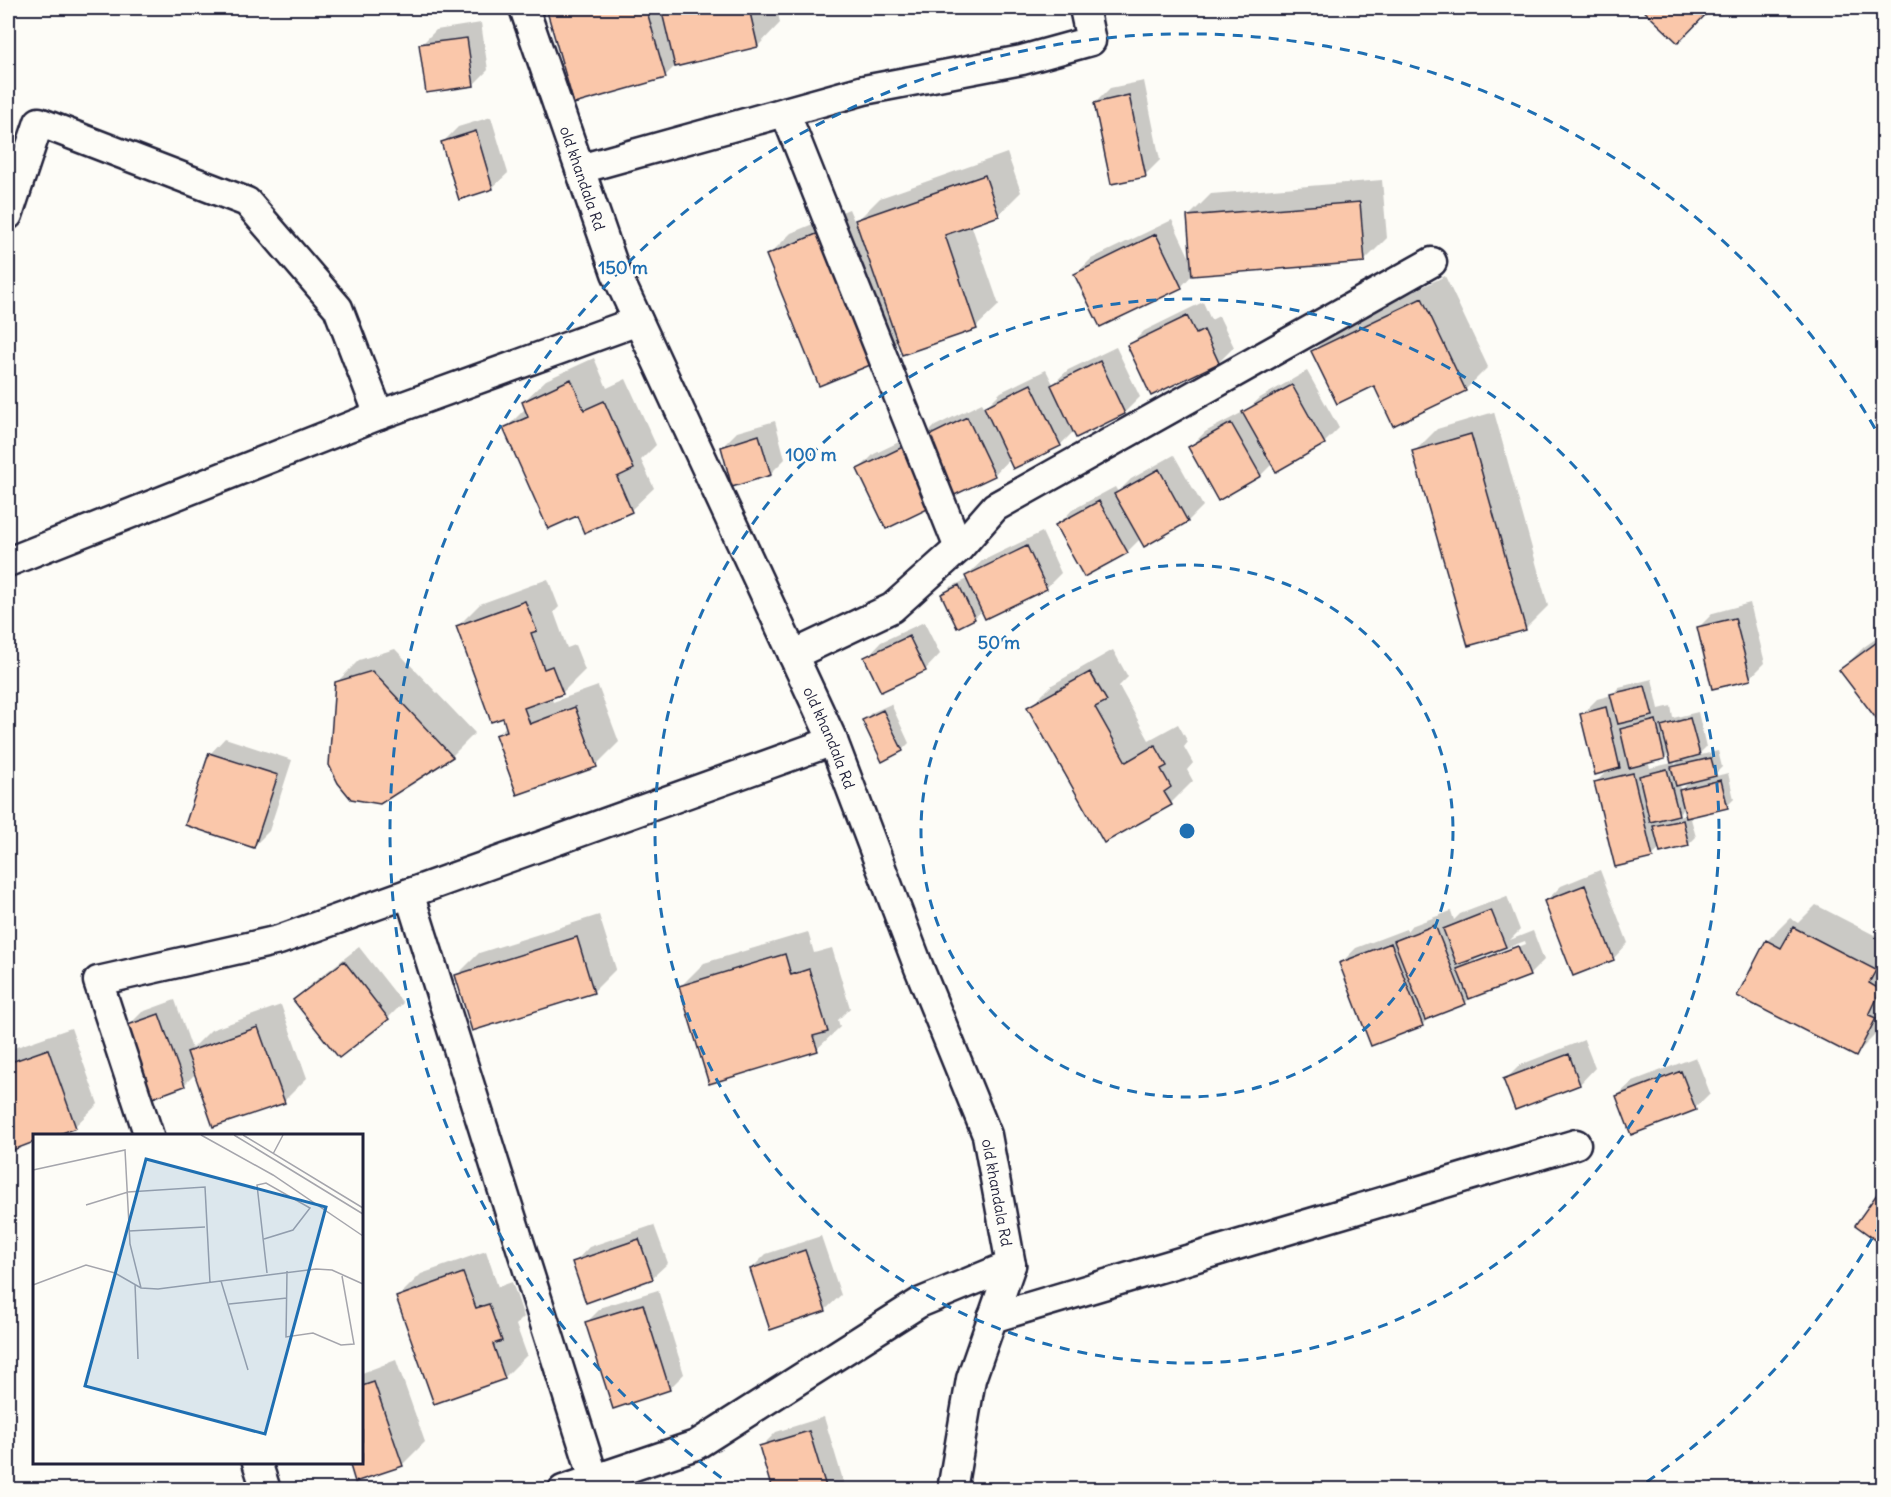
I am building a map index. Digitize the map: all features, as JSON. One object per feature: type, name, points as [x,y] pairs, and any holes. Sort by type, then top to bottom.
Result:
[{"type":"street","name":"old khandala Rd","points":[[524,8],[615,273],[833,741],[919,968],[987,1135],[1011,1265],[971,1379],[952,1490]]},
{"type":"street","points":[[580,169],[864,90],[1022,60],[1091,41],[1084,8]]},
{"type":"street","points":[[785,112],[958,548]]},
{"type":"street","points":[[8,214],[39,122],[247,202],[338,308],[379,415]]},
{"type":"street","points":[[793,655],[892,608],[958,548],[995,507],[1432,262]]},
{"type":"street","points":[[8,562],[379,415],[638,321]]},
{"type":"street","points":[[148,1134],[98,981],[279,940],[833,741]]},
{"type":"street","points":[[409,893],[594,1479]]},
{"type":"street","points":[[993,1318],[1576,1144]]},
{"type":"street","points":[[563,1490],[696,1445],[919,1303],[1011,1265]]},
{"type":"street","points":[[258,1464],[266,1490]]},
{"type":"building","points":[[546,8],[646,8],[666,78],[574,104]]},
{"type":"building","points":[[661,8],[749,8],[758,47],[675,67]]},
{"type":"building","points":[[1641,8],[1712,8],[1678,43]]},
{"type":"building","points":[[467,38],[474,86],[426,93],[419,44]]},
{"type":"building","points":[[1129,95],[1146,177],[1111,184],[1094,103]]},
{"type":"building","points":[[476,131],[493,189],[459,200],[441,142]]},
{"type":"building","points":[[985,175],[999,216],[945,235],[977,329],[902,355],[855,220]]},
{"type":"building","points":[[1360,202],[1365,262],[1192,276],[1187,216]]},
{"type":"building","points":[[826,230],[880,361],[819,386],[766,255]]},
{"type":"building","points":[[1156,234],[1182,288],[1100,327],[1074,274]]},
{"type":"building","points":[[1422,298],[1466,391],[1393,426],[1374,386],[1337,404],[1311,351]]},
{"type":"building","points":[[1187,316],[1196,334],[1204,330],[1219,363],[1151,396],[1127,345]]},
{"type":"building","points":[[1100,361],[1125,414],[1076,438],[1051,385]]},
{"type":"building","points":[[571,379],[584,410],[604,401],[634,469],[617,477],[632,512],[584,533],[577,516],[548,529],[503,428],[528,417],[522,402]]},
{"type":"building","points":[[1031,384],[1061,446],[1013,469],[984,407]]},
{"type":"building","points":[[1292,385],[1325,444],[1276,472],[1242,412]]},
{"type":"building","points":[[967,417],[995,476],[946,499],[918,441]]},
{"type":"building","points":[[1231,423],[1261,476],[1218,501],[1188,447]]},
{"type":"building","points":[[1471,434],[1526,630],[1468,646],[1412,451]]},
{"type":"building","points":[[759,435],[771,475],[732,487],[721,447]]},
{"type":"building","points":[[909,444],[938,504],[886,529],[857,469]]},
{"type":"building","points":[[1159,469],[1188,522],[1144,547],[1114,494]]},
{"type":"building","points":[[1099,501],[1128,553],[1084,577],[1055,525]]},
{"type":"building","points":[[1027,546],[1047,589],[985,619],[965,576]]},
{"type":"building","points":[[959,585],[975,619],[957,628],[941,594]]},
{"type":"building","points":[[525,601],[537,631],[531,633],[544,669],[552,666],[563,694],[524,708],[530,724],[575,707],[597,767],[517,795],[495,735],[507,731],[503,718],[491,722],[456,626]]},
{"type":"building","points":[[1735,618],[1751,680],[1712,689],[1697,627]]},
{"type":"building","points":[[909,636],[926,671],[881,692],[864,657]]},
{"type":"building","points":[[1884,637],[1884,729],[1839,670]]},
{"type":"building","points":[[372,671],[453,757],[380,804],[351,799],[338,783],[329,765],[335,682]]},
{"type":"building","points":[[1090,672],[1107,701],[1095,707],[1126,762],[1155,745],[1167,766],[1161,769],[1171,787],[1164,792],[1172,805],[1104,843],[1027,707]]},
{"type":"building","points":[[1645,686],[1653,716],[1618,724],[1610,694]]},
{"type":"building","points":[[1606,707],[1620,768],[1595,775],[1580,714]]},
{"type":"building","points":[[883,710],[903,751],[882,762],[862,720]]},
{"type":"building","points":[[1690,718],[1700,755],[1671,763],[1661,726]]},
{"type":"building","points":[[1656,720],[1665,759],[1629,768],[1620,729]]},
{"type":"building","points":[[209,753],[278,775],[254,848],[185,825]]},
{"type":"building","points":[[1711,758],[1716,776],[1676,786],[1671,767]]},
{"type":"building","points":[[1667,769],[1679,815],[1650,822],[1639,776]]},
{"type":"building","points":[[1633,773],[1653,858],[1615,867],[1594,782]]},
{"type":"building","points":[[1721,780],[1728,808],[1686,818],[1679,790]]},
{"type":"building","points":[[1683,820],[1689,846],[1660,853],[1653,826]]},
{"type":"building","points":[[1585,885],[1614,960],[1573,976],[1544,901]]},
{"type":"building","points":[[1491,910],[1506,947],[1457,965],[1443,929]]},
{"type":"building","points":[[1435,925],[1466,1004],[1425,1020],[1394,941]]},
{"type":"building","points":[[1793,927],[1876,970],[1869,983],[1881,990],[1869,1015],[1876,1018],[1856,1057],[1737,996],[1766,940],[1781,948]]},
{"type":"building","points":[[577,937],[594,993],[472,1031],[455,975]]},
{"type":"building","points":[[1391,943],[1423,1026],[1371,1046],[1339,963]]},
{"type":"building","points":[[1518,946],[1530,976],[1469,999],[1457,969]]},
{"type":"building","points":[[785,954],[791,975],[809,969],[828,1032],[813,1036],[818,1051],[709,1084],[679,986]]},
{"type":"building","points":[[344,961],[389,1019],[339,1058],[293,1000]]},
{"type":"building","points":[[159,1014],[185,1086],[150,1099],[125,1026]]},
{"type":"building","points":[[258,1027],[285,1103],[213,1127],[187,1052]]},
{"type":"building","points":[[48,1049],[76,1128],[60,1134],[33,1134],[33,1142],[8,1152],[8,1063]]},
{"type":"building","points":[[1569,1054],[1580,1085],[1515,1110],[1503,1079]]},
{"type":"building","points":[[1681,1071],[1696,1110],[1631,1135],[1616,1096]]},
{"type":"building","points":[[1884,1184],[1884,1246],[1855,1225]]},
{"type":"building","points":[[639,1239],[653,1279],[586,1303],[572,1262]]},
{"type":"building","points":[[805,1250],[826,1311],[770,1330],[750,1269]]},
{"type":"building","points":[[463,1273],[476,1308],[489,1304],[502,1341],[493,1344],[505,1379],[434,1404],[396,1297]]},
{"type":"building","points":[[643,1304],[670,1390],[613,1409],[585,1322]]},
{"type":"building","points":[[374,1382],[403,1466],[355,1482],[350,1464],[363,1464],[363,1386]]},
{"type":"building","points":[[809,1431],[827,1490],[772,1490],[759,1446]]},
{"type":"railway","points":[[8,15],[10,8]]}]
